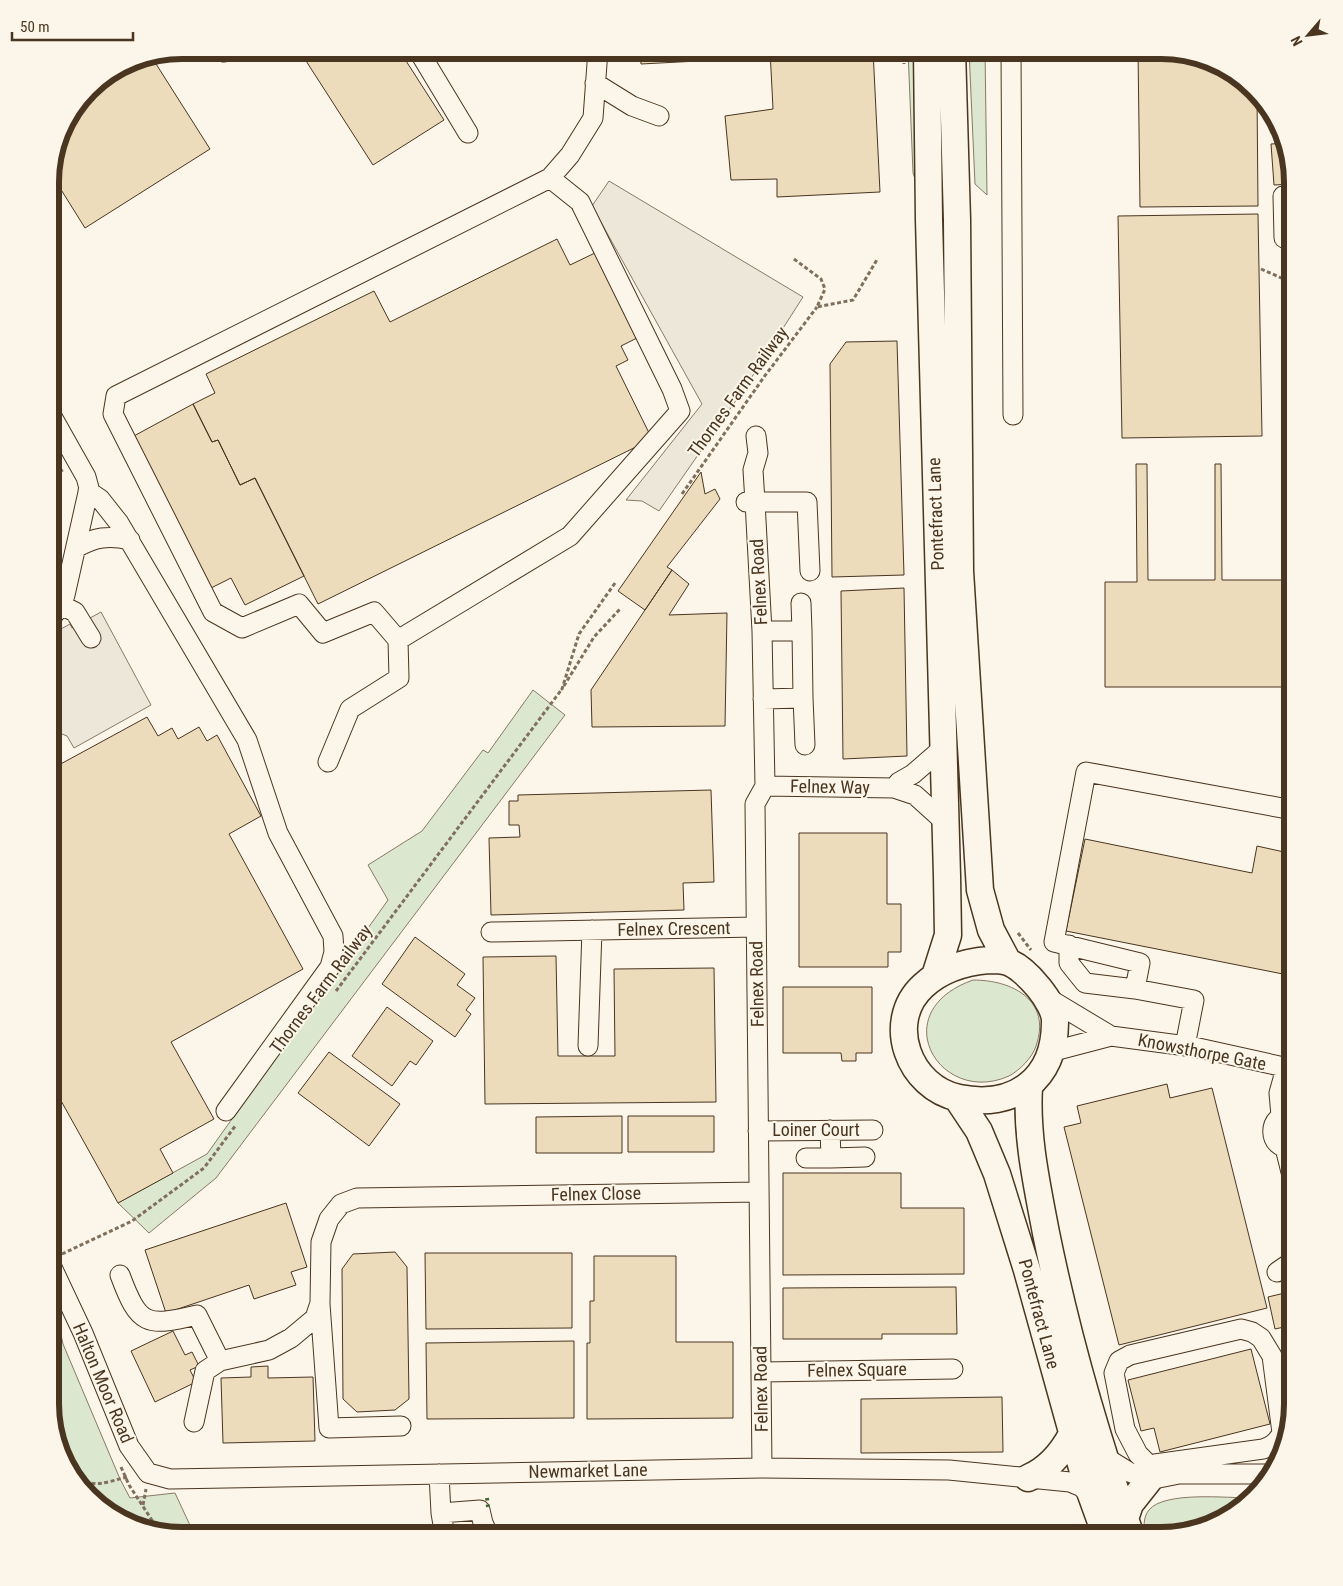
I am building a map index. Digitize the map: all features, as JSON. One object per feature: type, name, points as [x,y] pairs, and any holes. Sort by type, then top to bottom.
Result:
[{"type":"highway","name":"Pontefract Lane","points":[[927,59],[929,220],[948,935],[935,976]]},
{"type":"highway","name":"Pontefract Lane","points":[[952,59],[957,220],[960,571],[980,890],[991,930],[1008,962]]},
{"type":"highway","points":[[989,960],[1008,962],[1025,972],[1046,997],[1056,1021],[1050,1052],[1043,1070],[1029,1087],[1008,1097],[980,1101],[957,1098],[925,1081],[911,1063],[905,1041],[905,1021],[912,1002],[921,987],[935,976],[971,962],[989,960]]},
{"type":"highway","name":"Pontefract Lane","points":[[1029,1087],[1027,1119],[1035,1179],[1053,1268],[1120,1527]]},
{"type":"highway","name":"Pontefract Lane","points":[[957,1098],[979,1132],[997,1174],[1027,1270],[1072,1434],[1093,1499],[1118,1527]]},
{"type":"highway","points":[[1028,1478],[1040,1472],[1059,1455],[1072,1434]]},
{"type":"highway","points":[[1122,1527],[1130,1504],[1150,1473]]},
{"type":"street","points":[[423,59],[468,133]]},
{"type":"street","points":[[328,762],[350,709],[399,678],[398,640],[374,612],[323,633],[299,604],[242,628],[213,612],[114,414],[116,396],[550,178],[570,155],[593,118],[597,59]]},
{"type":"street","points":[[1011,59],[1013,415]]},
{"type":"street","points":[[595,83],[632,106],[659,116]]},
{"type":"street","points":[[398,640],[570,536],[680,411],[672,389],[580,202],[550,178]]},
{"type":"street","points":[[59,435],[78,462],[86,478],[88,491],[76,548],[59,600]]},
{"type":"street","name":"Felnex Road","points":[[756,436],[758,453],[753,470],[750,502],[762,631],[765,786],[755,804],[762,1468]]},
{"type":"street","points":[[88,491],[100,499],[109,509],[130,540],[246,740],[278,833],[333,936],[334,952],[330,967],[233,1116]]},
{"type":"street","points":[[750,502],[807,502],[810,571]]},
{"type":"street","points":[[76,548],[88,541],[102,537],[116,536],[130,540]]},
{"type":"street","points":[[801,603],[805,745]]},
{"type":"street","points":[[59,612],[74,612],[91,638]]},
{"type":"street","points":[[762,631],[802,631]]},
{"type":"street","points":[[763,699],[803,698]]},
{"type":"street","name":"Felnex Way","points":[[894,788],[899,782],[913,774],[944,748]]},
{"type":"street","points":[[1135,989],[1140,963],[1054,942],[1086,772],[1284,808]]},
{"type":"street","name":"Felnex Way","points":[[765,786],[894,788],[914,795],[946,823]]},
{"type":"street","name":"Felnex Crescent","points":[[491,932],[756,927]]},
{"type":"street","name":"Felnex Crescent","points":[[588,1046],[592,930]]},
{"type":"street","points":[[1069,945],[1069,963],[1085,983],[1135,989],[1194,1000],[1185,1046]]},
{"type":"street","name":"Knowsthorpe Gate","points":[[1046,997],[1112,1036]]},
{"type":"street","name":"Knowsthorpe Gate","points":[[1050,1052],[1112,1036],[1185,1046],[1284,1067]]},
{"type":"street","points":[[1284,1080],[1279,1093],[1284,1107]]},
{"type":"street","points":[[1284,1116],[1276,1119],[1271,1130],[1275,1142],[1284,1146]]},
{"type":"street","points":[[830,1130],[831,1158]]},
{"type":"street","name":"Loiner Court","points":[[758,1131],[873,1130]]},
{"type":"street","points":[[806,1158],[865,1157]]},
{"type":"street","name":"Felnex Close","points":[[401,1426],[329,1428],[320,1303],[321,1242],[329,1219],[341,1204],[357,1198],[759,1192]]},
{"type":"street","points":[[1277,1272],[1284,1267]]},
{"type":"street","name":"Halton Moor Road","points":[[59,1273],[129,1446],[148,1473]]},
{"type":"street","points":[[120,1275],[133,1306],[144,1318],[156,1322],[197,1315],[220,1361]]},
{"type":"street","points":[[194,1422],[205,1371],[220,1361],[269,1350],[291,1338],[315,1318],[320,1303]]},
{"type":"street","points":[[1150,1473],[1125,1429],[1114,1373],[1119,1361],[1130,1355],[1241,1329],[1261,1338],[1272,1356],[1281,1429]]},
{"type":"street","name":"Felnex Square","points":[[761,1372],[953,1369]]},
{"type":"street","points":[[1150,1473],[1263,1450],[1273,1445],[1280,1436]]},
{"type":"street","points":[[1103,1456],[1129,1472],[1261,1477]]},
{"type":"street","name":"Newmarket Lane","points":[[148,1473],[170,1479],[762,1468],[949,1470],[1070,1482],[1082,1487],[1093,1499]]},
{"type":"street","points":[[439,1474],[443,1527]]},
{"type":"street","points":[[441,1513],[480,1510],[485,1527]]},
{"type":"path","points":[[817,306],[853,300],[878,258]]},
{"type":"path","name":"Thornes Farm Railway","points":[[682,494],[764,377],[817,306],[825,289],[821,278],[794,260]]},
{"type":"path","points":[[1261,269],[1284,279]]},
{"type":"path","name":"Thornes Farm Railway","points":[[562,689],[578,634],[615,583]]},
{"type":"path","name":"Thornes Farm Railway","points":[[335,992],[562,689],[594,637],[621,608]]},
{"type":"path","points":[[1012,925],[1028,947],[1036,954]]},
{"type":"path","points":[[59,1258],[132,1222],[204,1168],[233,1116]]},
{"type":"path","points":[[89,1485],[108,1483],[148,1473]]},
{"type":"green space","points":[[908,59],[917,59],[918,187],[913,173]]},
{"type":"green space","points":[[969,59],[985,59],[987,195],[975,184]]},
{"type":"green space","points":[[533,690],[565,715],[216,1178],[149,1233],[118,1203],[207,1154],[388,900],[368,865],[422,831],[483,750],[488,753]]},
{"type":"green space","points":[[973,980],[1002,984],[1014,989],[1025,996],[1033,1005],[1038,1016],[1039,1030],[1036,1046],[1029,1059],[1009,1076],[984,1082],[962,1079],[944,1068],[931,1052],[927,1033],[931,1013],[946,995]]},
{"type":"green space","points":[[59,1326],[63,1344],[120,1479],[130,1498],[175,1493],[191,1527],[165,1526],[142,1521],[127,1515],[100,1497],[79,1473],[65,1444],[60,1421]]},
{"type":"green space","points":[[1182,1498],[1242,1498],[1216,1515],[1201,1521],[1178,1526],[1144,1527],[1149,1510],[1157,1504]]},
{"type":"shaded area","points":[[609,181],[803,297],[746,386],[659,511],[642,501],[626,500],[702,404],[592,206]]},
{"type":"shaded area","points":[[101,612],[151,705],[74,748],[67,736],[62,734],[59,736],[59,630],[70,624],[72,628]]},
{"type":"building","points":[[305,59],[405,59],[444,120],[373,165]]},
{"type":"building","points":[[641,59],[717,60],[641,64]]},
{"type":"building","points":[[770,59],[873,59],[880,192],[777,197],[777,179],[731,180],[725,116],[773,109]]},
{"type":"building","points":[[1138,59],[1186,61],[1209,68],[1230,79],[1257,105],[1258,206],[1140,207]]},
{"type":"building","points":[[155,62],[210,149],[85,228],[59,186],[60,165],[68,134],[79,113],[107,84],[127,71]]},
{"type":"building","points":[[1271,144],[1278,144],[1283,165],[1284,184],[1274,185]]},
{"type":"building","points":[[1258,214],[1262,436],[1122,438],[1118,216]]},
{"type":"building","points":[[557,239],[570,265],[597,252],[639,337],[621,346],[628,360],[616,366],[652,439],[318,604],[255,478],[240,485],[218,440],[212,442],[193,404],[215,393],[206,374],[374,291],[390,322]]},
{"type":"building","points":[[897,341],[904,575],[832,577],[830,364],[846,342]]},
{"type":"building","points":[[193,404],[212,442],[218,440],[240,485],[255,478],[304,576],[245,605],[231,578],[209,589],[132,437]]},
{"type":"building","points":[[1136,464],[1147,464],[1148,580],[1215,580],[1215,464],[1221,464],[1222,580],[1283,580],[1284,474],[1284,687],[1105,687],[1105,582],[1137,582]]},
{"type":"building","points":[[701,472],[705,494],[715,489],[720,499],[667,567],[672,570],[645,610],[618,591]]},
{"type":"building","points":[[672,570],[689,584],[669,615],[727,613],[725,726],[592,727],[591,690]]},
{"type":"building","points":[[904,588],[907,756],[843,759],[841,591]]},
{"type":"building","points":[[147,717],[158,736],[172,728],[178,739],[199,727],[207,741],[217,735],[261,816],[229,834],[303,969],[171,1042],[214,1119],[160,1149],[173,1173],[118,1203],[59,1097],[59,765]]},
{"type":"building","points":[[711,790],[714,882],[683,883],[684,910],[491,915],[489,838],[520,837],[519,825],[509,825],[509,801],[518,801],[518,795]]},
{"type":"building","points":[[799,833],[887,833],[887,904],[901,904],[901,952],[888,952],[888,967],[799,967]]},
{"type":"building","points":[[1085,839],[1252,873],[1257,846],[1284,852],[1284,974],[1066,931]]},
{"type":"building","points":[[415,937],[465,974],[457,985],[475,998],[466,1010],[471,1014],[455,1037],[382,984]]},
{"type":"building","points":[[556,956],[558,1056],[615,1056],[614,969],[714,968],[716,1102],[485,1104],[483,957]]},
{"type":"building","points":[[783,987],[872,987],[872,1053],[856,1053],[856,1061],[842,1061],[841,1053],[783,1053]]},
{"type":"building","points":[[387,1007],[433,1041],[416,1065],[410,1061],[392,1086],[352,1056]]},
{"type":"building","points":[[329,1052],[400,1104],[369,1146],[298,1093]]},
{"type":"building","points":[[1167,1084],[1170,1098],[1212,1088],[1267,1308],[1119,1345],[1064,1127],[1081,1123],[1077,1106]]},
{"type":"building","points":[[622,1116],[622,1153],[536,1153],[536,1117]]},
{"type":"building","points":[[628,1116],[714,1116],[714,1152],[628,1152]]},
{"type":"building","points":[[783,1173],[901,1173],[901,1208],[964,1208],[964,1274],[783,1275]]},
{"type":"building","points":[[286,1203],[307,1267],[291,1272],[296,1285],[254,1299],[249,1285],[166,1313],[145,1250]]},
{"type":"building","points":[[395,1252],[407,1267],[409,1399],[395,1410],[357,1412],[343,1399],[342,1269],[353,1254]]},
{"type":"building","points":[[425,1253],[572,1253],[572,1328],[426,1329]]},
{"type":"building","points":[[594,1256],[676,1256],[676,1342],[733,1342],[733,1418],[587,1419],[587,1343],[590,1343],[590,1301],[594,1301]]},
{"type":"building","points":[[956,1287],[957,1334],[882,1334],[882,1339],[783,1339],[783,1288]]},
{"type":"building","points":[[1284,1293],[1284,1327],[1275,1329],[1268,1297]]},
{"type":"building","points":[[173,1331],[185,1355],[192,1352],[199,1366],[190,1370],[196,1382],[155,1402],[131,1351]]},
{"type":"building","points":[[574,1341],[574,1418],[427,1419],[426,1343]]},
{"type":"building","points":[[1251,1349],[1270,1424],[1160,1452],[1154,1428],[1141,1431],[1128,1380]]},
{"type":"building","points":[[268,1366],[268,1378],[313,1377],[315,1441],[223,1443],[221,1378],[251,1377],[251,1367]]},
{"type":"building","points":[[1002,1397],[1003,1452],[861,1453],[861,1399]]},
{"type":"hedge","points":[[487,1498],[488,1507]]}]
